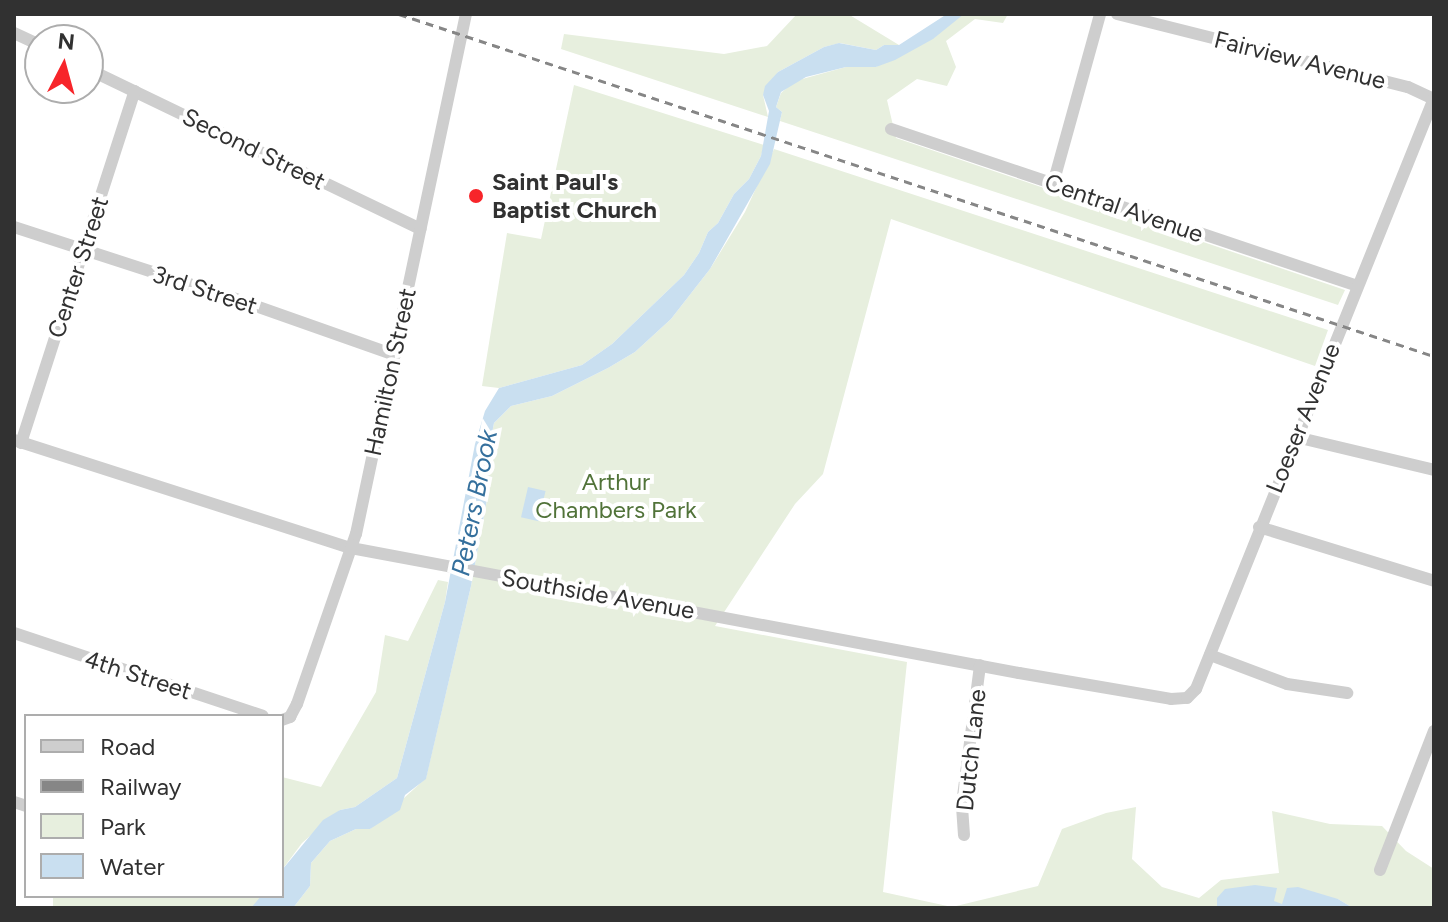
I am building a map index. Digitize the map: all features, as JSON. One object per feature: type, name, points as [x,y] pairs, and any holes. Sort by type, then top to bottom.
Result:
[{"type":"street","name":"Hamilton Street","points":[[284,719],[297,704],[351,548],[466,14]]},
{"type":"street","points":[[1053,184],[1100,14]]},
{"type":"street","name":"Fairview Avenue","points":[[1117,14],[1408,87],[1434,99]]},
{"type":"street","name":"Second Street","points":[[104,76],[420,229]]},
{"type":"street","name":"Center Street","points":[[18,441],[135,91]]},
{"type":"street","name":"Loeser Avenue","points":[[1146,695],[1187,698],[1196,689],[1434,99]]},
{"type":"street","name":"Central Avenue","points":[[891,129],[1357,286]]},
{"type":"street","name":"3rd Street","points":[[14,227],[395,355]]},
{"type":"street","points":[[1296,437],[1434,470]]},
{"type":"street","name":"Southside Avenue","points":[[18,441],[351,548],[1146,695]]},
{"type":"street","points":[[1259,527],[1434,581]]},
{"type":"street","name":"4th Street","points":[[14,633],[257,714]]},
{"type":"street","points":[[1210,655],[1287,684],[1347,693]]},
{"type":"street","name":"Dutch Lane","points":[[964,835],[962,804],[980,665]]},
{"type":"street","points":[[1380,870],[1434,731]]},
{"type":"green space","points":[[797,14],[848,14],[899,45],[884,45],[876,50],[840,43],[824,47],[778,72],[763,95],[768,117],[561,49],[564,34],[724,54],[767,46]]},
{"type":"green space","points":[[964,14],[1008,14],[1003,23],[975,19],[946,41],[956,67],[947,86],[917,79],[887,100],[896,138],[1345,290],[1338,305],[780,121],[782,112],[776,107],[781,93],[795,81],[846,67],[876,67]]},
{"type":"green space","points":[[574,85],[764,145],[761,156],[749,179],[734,194],[718,223],[708,232],[684,275],[612,344],[582,365],[499,388],[482,386],[507,233],[541,239]]},
{"type":"green space","name":"Arthur Chambers Park","points":[[774,149],[1328,330],[1315,366],[891,219],[823,474],[795,504],[715,626],[907,662],[883,892],[952,907],[1038,886],[1062,829],[1106,813],[1136,807],[1132,859],[1162,887],[1199,898],[1221,880],[1279,873],[1272,811],[1330,824],[1382,826],[1406,851],[1434,869],[1434,908],[1353,908],[1338,899],[1282,905],[1217,898],[1217,908],[293,908],[310,886],[311,863],[330,841],[356,829],[370,829],[426,778],[471,586],[491,478],[484,473],[494,423],[511,406],[552,396],[608,368],[635,352],[671,319],[710,269],[745,212]]},
{"type":"green space","points":[[438,580],[448,582],[397,778],[355,807],[340,810],[302,843],[284,867],[284,778],[321,787],[376,692],[385,635],[408,641]]},
{"type":"green space","points":[[53,898],[261,898],[261,908],[53,908]]},
{"type":"water","name":"Peters Brook","points":[[947,14],[964,14],[933,39],[895,60],[876,67],[846,67],[806,77],[781,92],[776,107],[782,112],[770,164],[710,269],[671,319],[635,352],[608,368],[552,396],[511,406],[494,423],[484,473],[491,477],[471,586],[426,779],[405,795],[400,810],[370,829],[356,829],[330,841],[311,863],[310,886],[293,908],[251,908],[259,898],[284,898],[284,868],[323,820],[340,810],[355,807],[397,778],[445,602],[475,444],[485,411],[499,388],[582,365],[612,344],[684,275],[708,232],[718,223],[734,194],[749,179],[761,156],[769,111],[763,95],[765,86],[778,72],[824,47],[839,43],[876,50],[884,45],[899,45]]},
{"type":"water","points":[[528,487],[546,491],[539,521],[521,517]]},
{"type":"water","points":[[1255,885],[1277,888],[1274,901],[1282,904],[1287,888],[1298,887],[1338,899],[1353,908],[1217,908],[1217,898],[1225,889]]},
{"type":"railway","points":[[399,14],[1434,356]]},
{"type":"place","name":"Saint Paul's Baptist Church","points":[[476,196]]}]
